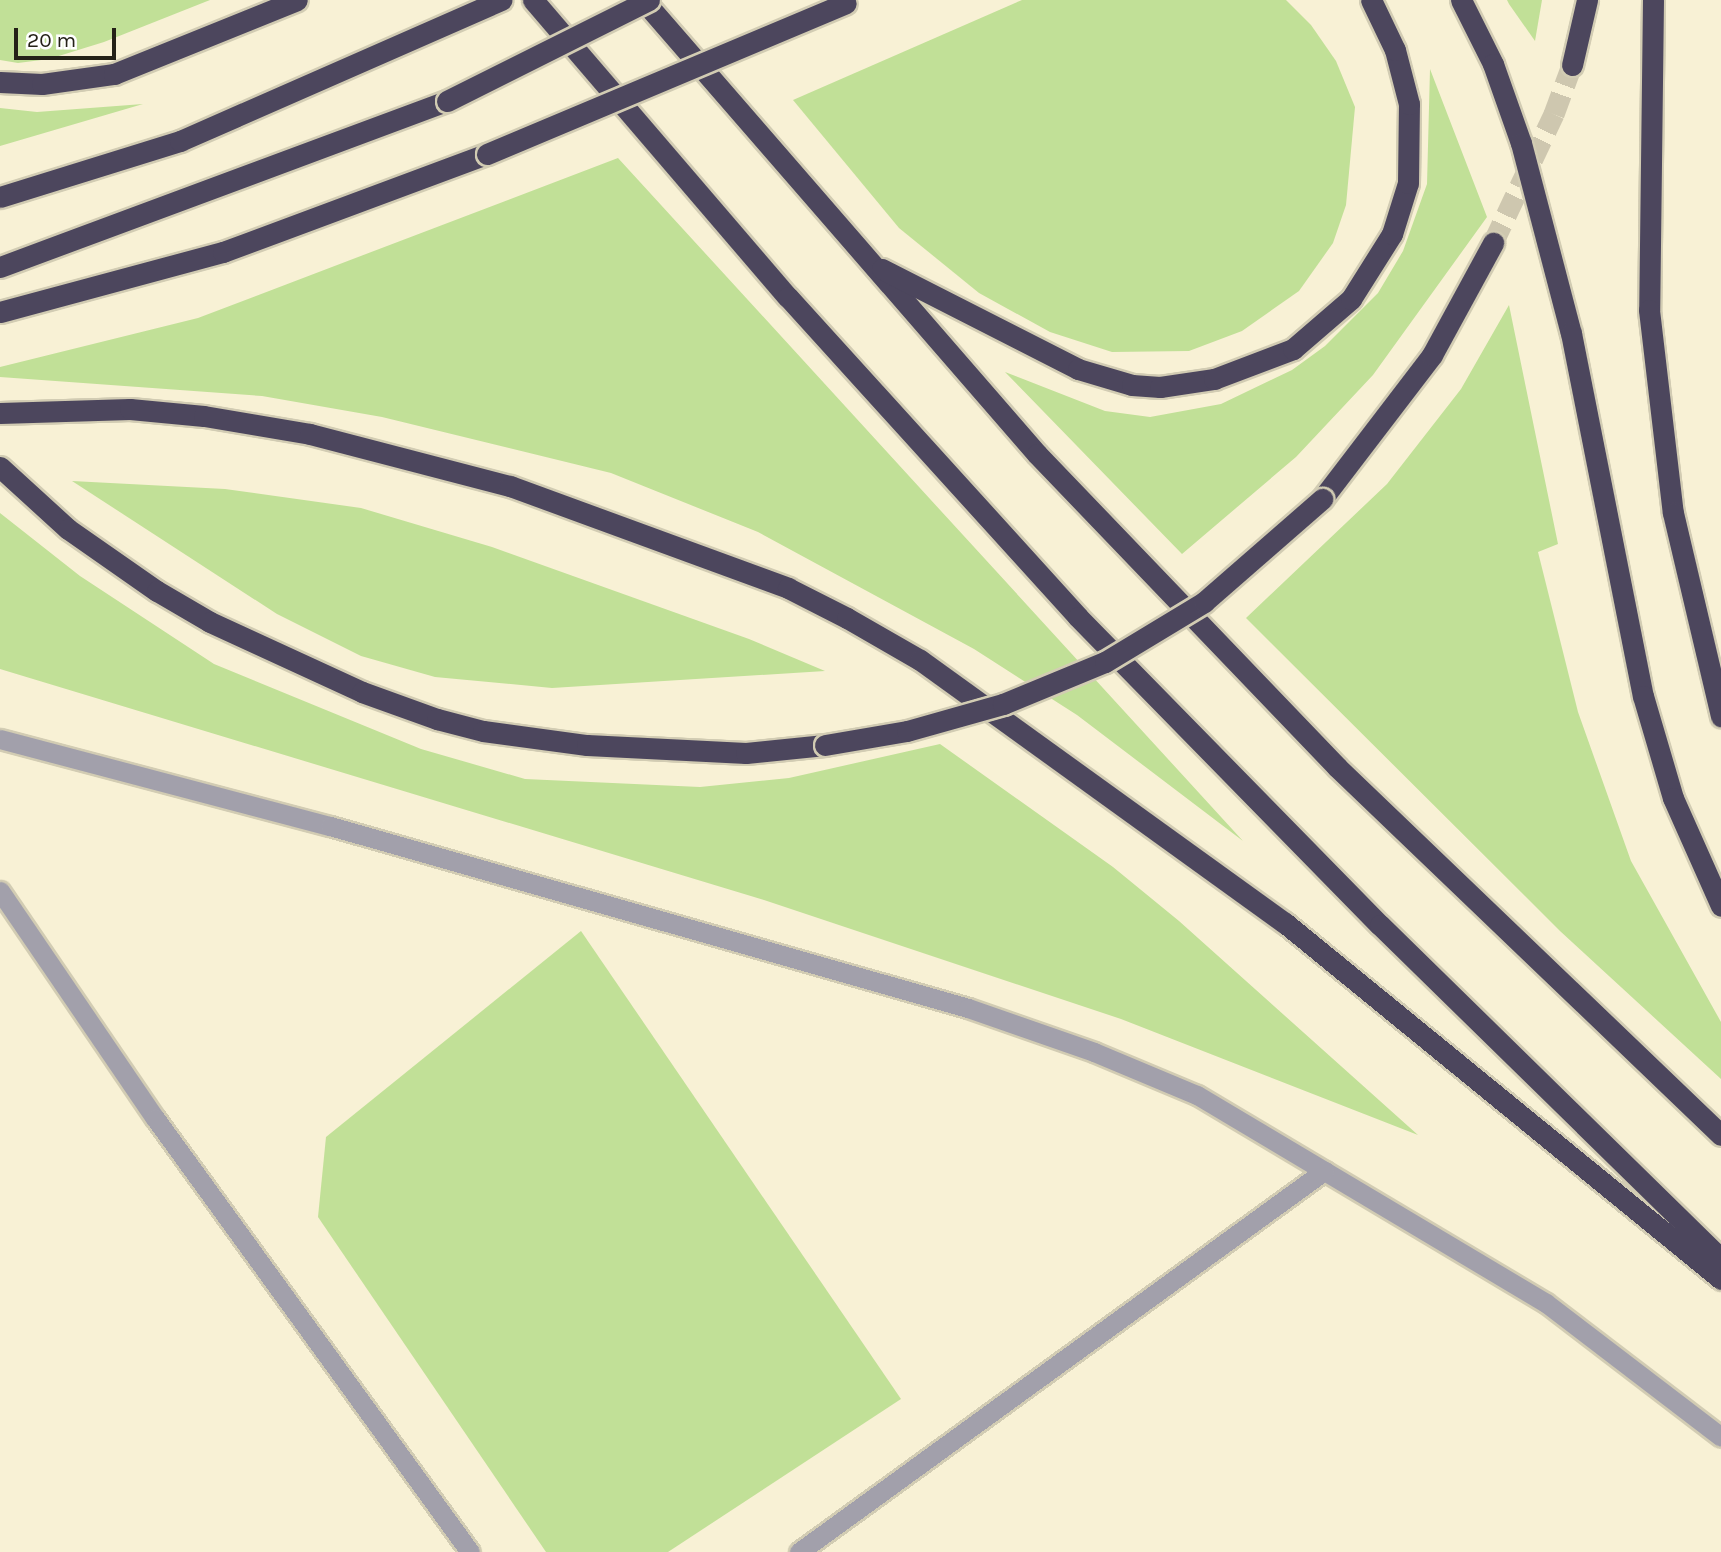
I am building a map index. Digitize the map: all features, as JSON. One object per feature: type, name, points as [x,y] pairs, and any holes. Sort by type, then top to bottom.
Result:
[{"type":"highway","points":[[0,82],[42,85],[114,74],[298,0]]},
{"type":"highway","points":[[0,197],[180,141],[501,0]]},
{"type":"highway","points":[[533,0],[797,307],[1078,617],[1380,925],[1721,1259]]},
{"type":"highway","points":[[643,0],[1037,454],[1337,766],[1721,1135]]},
{"type":"highway","points":[[0,267],[447,101],[649,0]]},
{"type":"highway","points":[[871,264],[1105,379],[1141,386],[1187,385],[1241,372],[1276,358],[1316,333],[1351,299],[1380,258],[1402,209],[1411,156],[1409,104],[1395,50],[1371,0]]},
{"type":"highway","points":[[1461,0],[1489,55],[1521,143],[1571,333],[1643,696],[1673,799],[1721,906]]},
{"type":"highway","points":[[1572,65],[1587,0]]},
{"type":"highway","points":[[1653,0],[1649,310],[1673,513],[1721,716]]},
{"type":"highway","points":[[0,312],[223,252],[487,154],[849,1]]},
{"type":"highway","points":[[0,467],[68,529],[188,610],[362,692],[437,719],[484,731],[587,746],[746,753],[825,745],[907,731],[1003,705],[1105,662],[1204,602],[1322,499],[1433,355],[1493,243]]},
{"type":"highway","points":[[0,413],[130,409],[204,415],[310,434],[510,485],[788,589],[848,618],[920,660],[1285,923],[1721,1279]]},
{"type":"street","points":[[0,739],[343,830],[968,1008],[1197,1095],[1546,1303],[1639,1370],[1721,1437]]},
{"type":"street","points":[[0,891],[155,1118],[470,1552]]},
{"type":"street","points":[[799,1552],[1324,1171]]},
{"type":"green space","points":[[0,0],[210,0],[104,42],[49,59],[18,63],[0,60]]},
{"type":"green space","points":[[1022,0],[1286,0],[1311,25],[1336,61],[1355,107],[1346,205],[1333,243],[1299,291],[1242,331],[1189,351],[1112,352],[1050,332],[979,293],[899,228],[793,100]]},
{"type":"green space","points":[[1507,0],[1542,0],[1535,41],[1509,4]]},
{"type":"green space","points":[[1430,69],[1487,217],[1373,375],[1296,457],[1182,554],[1005,372],[1105,411],[1150,417],[1221,404],[1292,370],[1325,346],[1378,293],[1403,251],[1427,184]]},
{"type":"green space","points":[[143,104],[0,146],[0,108],[37,112]]},
{"type":"green space","points":[[618,158],[1243,841],[1077,715],[974,649],[758,532],[611,473],[382,417],[262,396],[0,377],[0,367],[198,318]]},
{"type":"green space","points":[[1509,305],[1558,544],[1538,552],[1578,712],[1631,861],[1721,1022],[1721,1079],[1560,931],[1246,618],[1387,484],[1461,389]]},
{"type":"green space","points":[[72,481],[225,489],[361,508],[492,547],[749,639],[825,671],[552,688],[435,677],[361,656],[277,614]]},
{"type":"green space","points":[[0,513],[80,576],[214,664],[421,749],[525,779],[700,787],[789,778],[940,744],[1113,867],[1179,921],[1418,1135],[1121,1019],[764,900],[0,669]]},
{"type":"green space","points":[[581,931],[901,1399],[668,1552],[546,1552],[318,1217],[326,1137]]},
{"type":"tunnel","points":[[1493,243],[1554,114],[1572,65]]}]
